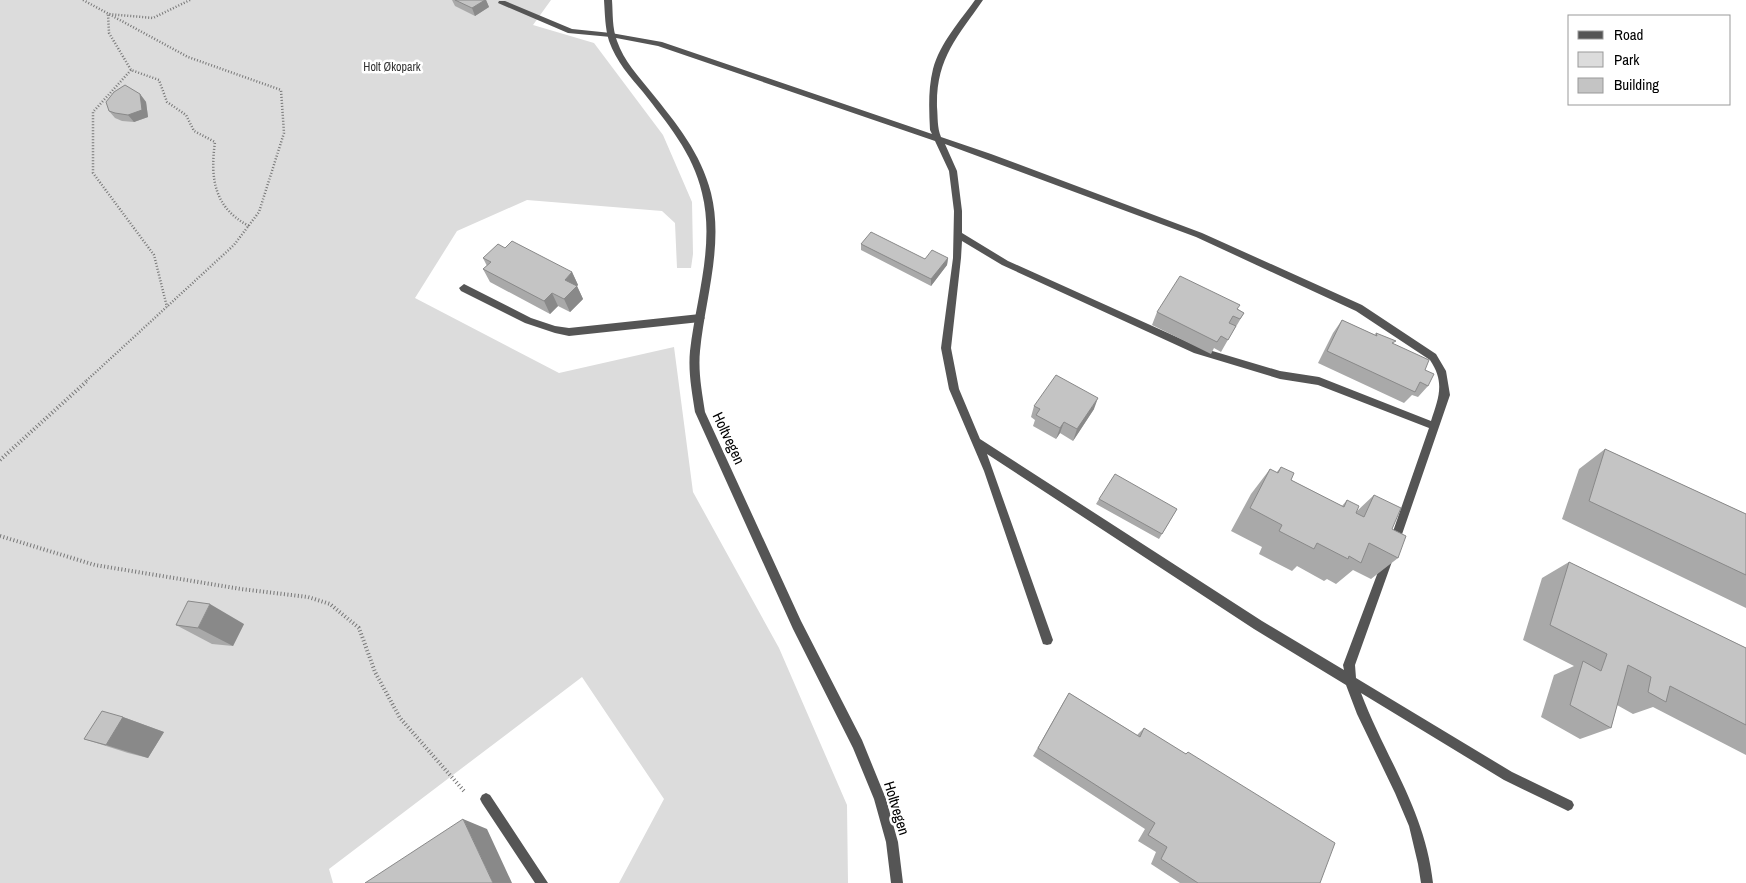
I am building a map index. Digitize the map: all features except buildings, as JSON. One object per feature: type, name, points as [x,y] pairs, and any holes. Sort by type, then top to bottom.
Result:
[{"type":"street","name":"Holtvegen","points":[[608,0],[611,35],[627,67],[679,132],[701,173],[711,216],[707,269],[695,355],[700,412],[797,625],[858,744],[880,798],[892,842],[897,883]]},
{"type":"street","points":[[979,0],[947,45],[937,68],[932,94],[934,130],[953,171],[958,211],[957,258],[946,348],[954,389],[989,472],[1047,640]]},
{"type":"street","points":[[502,2],[571,31],[611,35],[659,44],[988,156],[1191,232],[1359,308],[1420,346],[1433,357],[1441,368],[1445,395],[1349,665],[1356,700],[1400,793],[1417,834],[1427,883]]},
{"type":"street","points":[[958,235],[1004,263],[1197,350],[1280,375],[1319,381],[1434,426]]},
{"type":"street","points":[[464,288],[505,310],[552,330],[569,332],[700,318]]},
{"type":"street","points":[[975,441],[1168,568],[1351,682],[1508,776],[1568,805]]},
{"type":"street","points":[[486,799],[542,883]]},
{"type":"path","points":[[0,460],[234,245],[259,212],[284,132],[281,90],[188,57],[83,0]]},
{"type":"path","points":[[108,14],[153,18],[190,0]]},
{"type":"path","points":[[108,14],[109,33],[130,70],[160,80],[168,102],[186,115],[194,131],[215,142],[211,161],[216,192],[226,210],[236,221],[249,226]]},
{"type":"path","points":[[130,70],[93,112],[93,173],[154,254],[167,307]]},
{"type":"path","points":[[0,536],[94,565],[241,589],[308,597],[330,604],[359,628],[375,672],[400,718],[471,798],[486,799]]},
{"type":"green space","name":"Holt Økopark","points":[[0,0],[551,0],[533,25],[594,43],[663,135],[692,202],[693,254],[691,268],[677,268],[675,223],[662,211],[527,200],[457,231],[415,298],[559,373],[674,347],[693,492],[779,648],[847,805],[848,883],[619,883],[664,799],[582,677],[329,869],[333,883],[0,883]]}]
